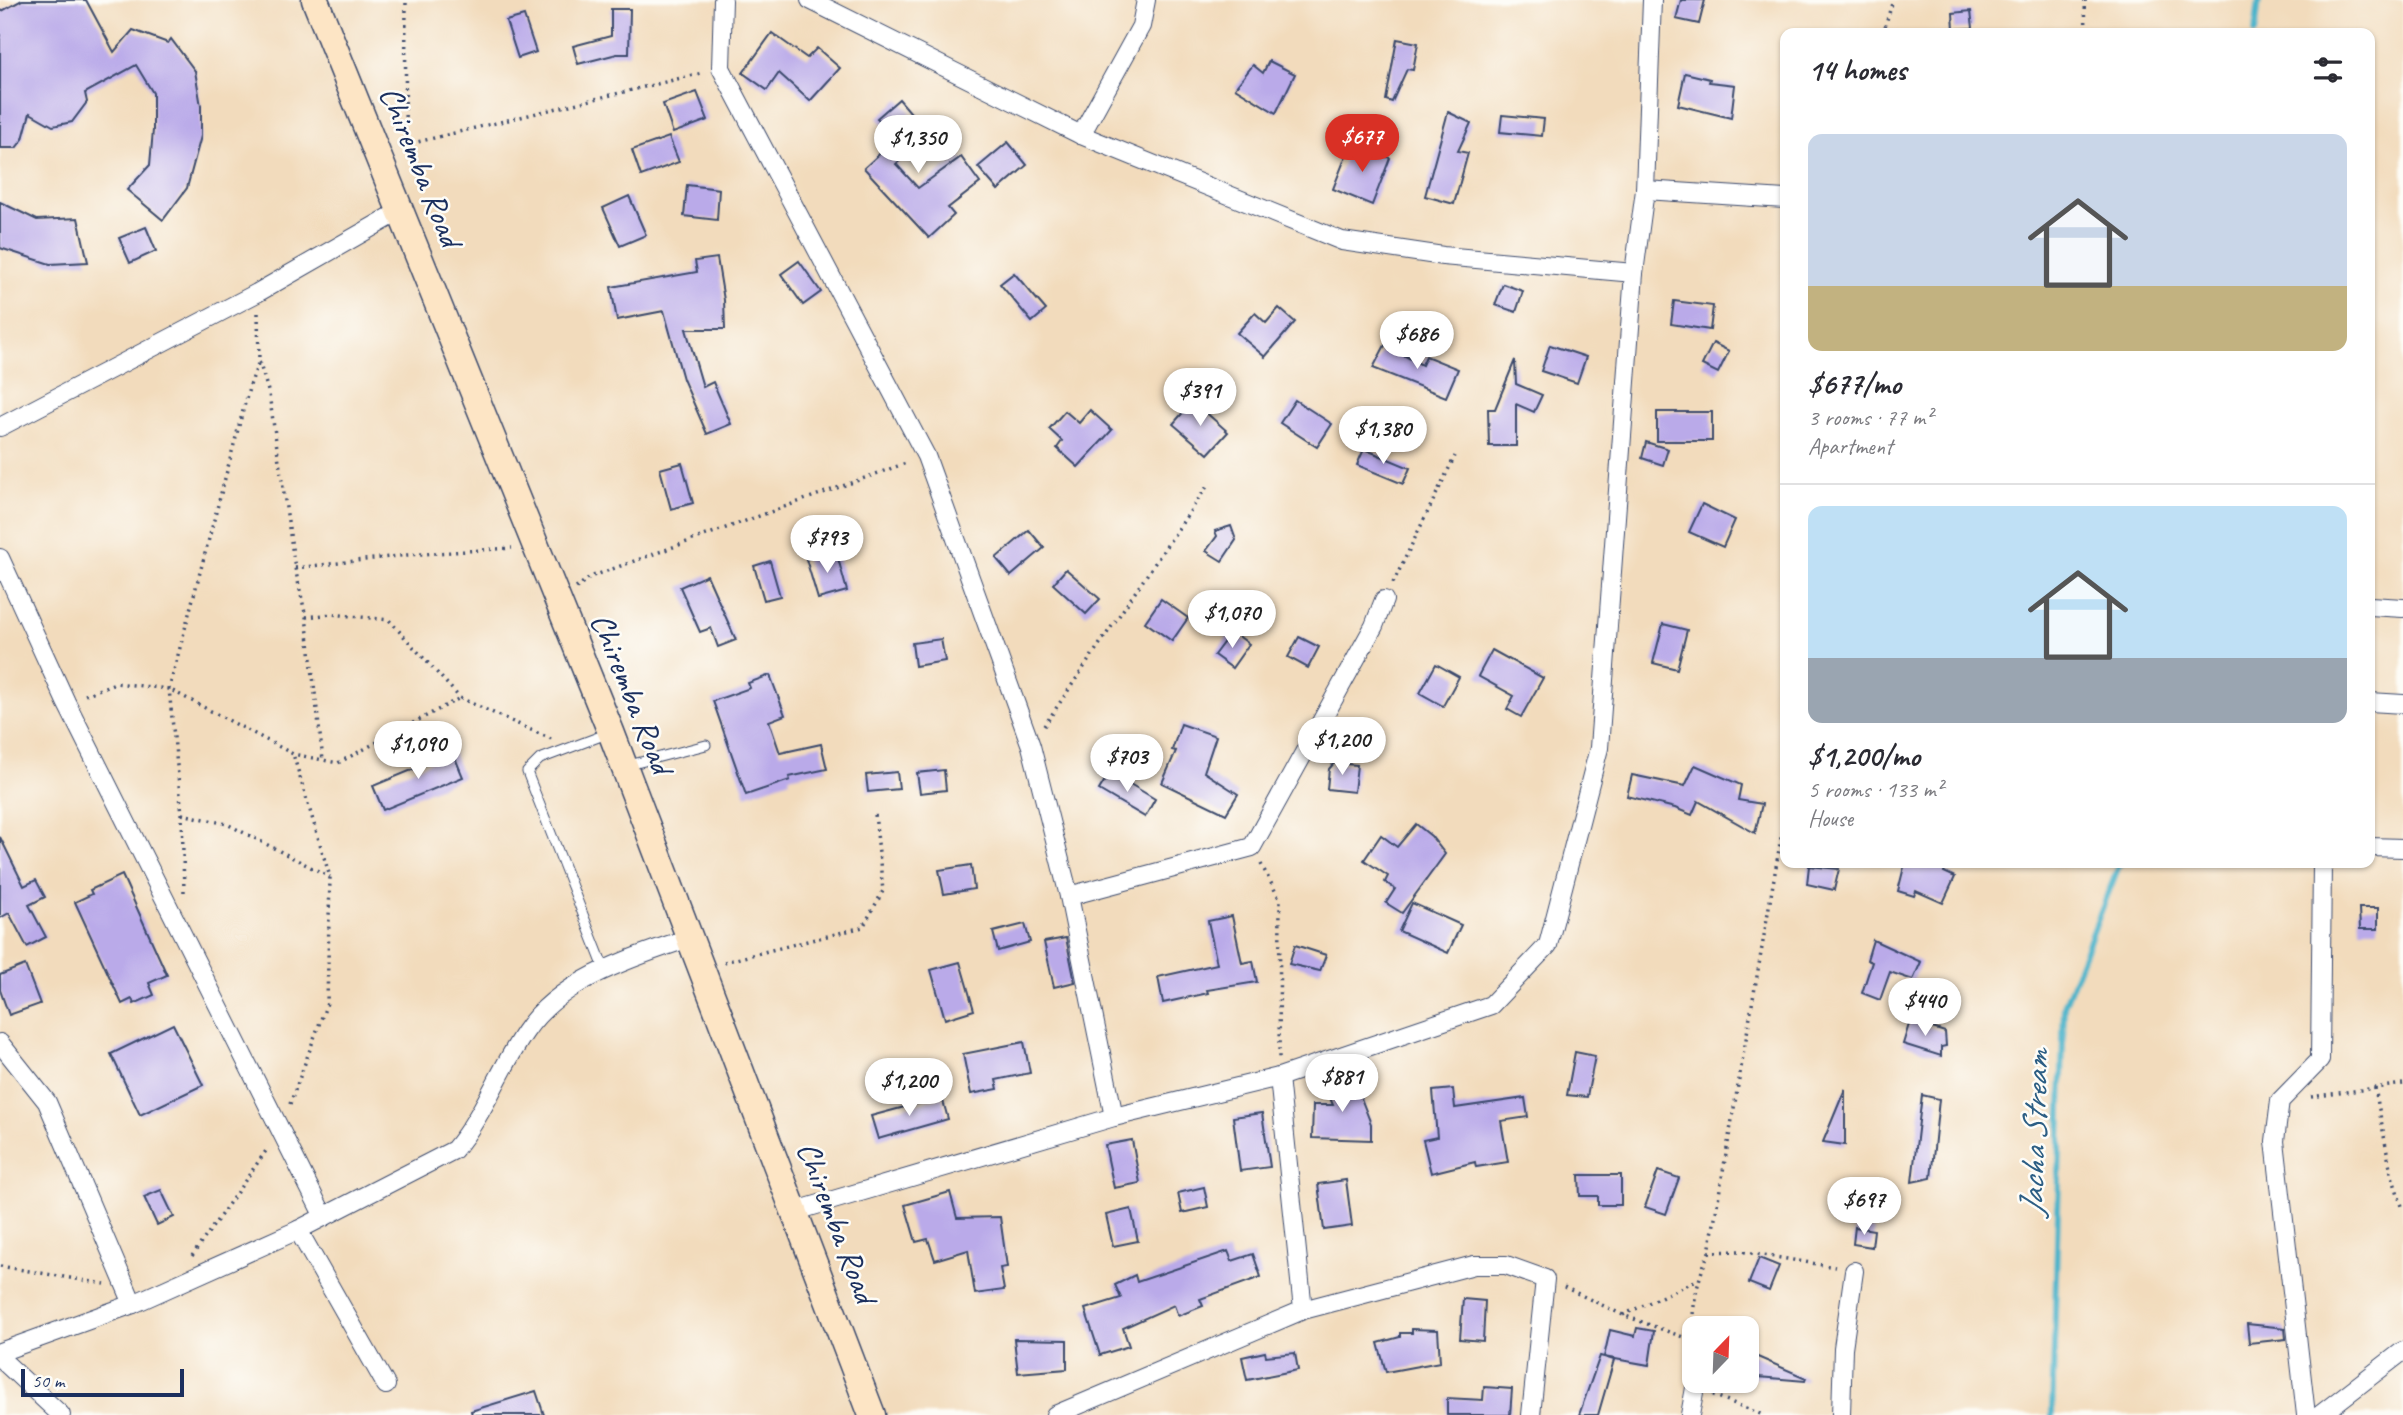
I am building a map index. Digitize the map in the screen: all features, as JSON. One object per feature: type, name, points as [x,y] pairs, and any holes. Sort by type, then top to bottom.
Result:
[{"type":"main road","name":"Chiremba Road","points":[[315,0],[384,165],[611,732],[872,1415]]},
{"type":"street","points":[[723,0],[721,68],[926,456],[1031,746],[1069,897],[1114,1117]]},
{"type":"street","points":[[810,0],[1081,135],[1342,241],[1443,256],[1634,273]]},
{"type":"street","points":[[1081,135],[1141,26],[1146,0]]},
{"type":"street","points":[[796,1211],[1114,1117],[1279,1077],[1491,1005],[1548,945],[1599,748],[1634,273],[1645,190],[1652,0]]},
{"type":"street","points":[[1645,190],[1780,199]]},
{"type":"street","points":[[0,427],[257,293],[402,210]]},
{"type":"street","points":[[0,558],[66,702],[282,1128],[324,1217]]},
{"type":"street","points":[[1069,897],[1252,846],[1374,625],[1384,600]]},
{"type":"street","points":[[2375,606],[2403,608]]},
{"type":"street","points":[[2375,702],[2403,704]]},
{"type":"street","points":[[2375,847],[2403,848]]},
{"type":"street","points":[[2306,1415],[2275,1141],[2280,1101],[2320,1060],[2322,868]]},
{"type":"street","points":[[0,1352],[130,1296],[171,1285],[299,1230],[454,1150],[469,1133],[525,1031],[545,1008],[604,968],[689,938]]},
{"type":"street","points":[[0,1043],[47,1102],[130,1296]]},
{"type":"street","points":[[1279,1077],[1303,1310]]},
{"type":"street","points":[[299,1230],[386,1385]]},
{"type":"street","points":[[1055,1415],[1303,1310],[1474,1265],[1506,1265],[1545,1279],[1531,1415]]},
{"type":"street","points":[[1841,1415],[1843,1348],[1854,1270]]},
{"type":"street","points":[[2328,1412],[2403,1351]]},
{"type":"street","points":[[0,1358],[61,1415]]},
{"type":"street","points":[[1690,1415],[1693,1393]]},
{"type":"lane","points":[[604,968],[527,772],[540,759],[611,732]]},
{"type":"lane","points":[[624,767],[706,745]]},
{"type":"path","points":[[404,145],[407,0]]},
{"type":"path","points":[[1885,28],[1893,0]]},
{"type":"path","points":[[2085,0],[2086,28]]},
{"type":"path","points":[[384,165],[404,145],[721,68]]},
{"type":"path","points":[[257,293],[260,361],[269,394],[295,568],[306,617],[323,761]]},
{"type":"path","points":[[184,896],[182,814],[169,689],[249,388],[260,361]]},
{"type":"path","points":[[558,602],[590,577],[926,456]]},
{"type":"path","points":[[1384,600],[1455,456]]},
{"type":"path","points":[[1031,746],[1208,485]]},
{"type":"path","points":[[295,568],[394,556],[536,547]]},
{"type":"path","points":[[306,617],[332,614],[389,620],[460,698],[568,747]]},
{"type":"path","points":[[66,702],[115,683],[169,689],[293,754],[338,763],[460,698]]},
{"type":"path","points":[[171,1285],[282,1128],[327,1003],[330,877],[293,754]]},
{"type":"path","points":[[182,814],[226,824],[330,877]]},
{"type":"path","points":[[701,963],[721,963],[863,928],[883,891],[875,814]]},
{"type":"path","points":[[1691,1316],[1697,1280],[1709,1252],[1780,844]]},
{"type":"path","points":[[1252,846],[1280,900],[1279,1077]]},
{"type":"path","points":[[2280,1101],[2403,1084]]},
{"type":"path","points":[[2375,1088],[2391,1173],[2403,1209]]},
{"type":"path","points":[[1709,1252],[1739,1251],[1854,1270]]},
{"type":"path","points":[[0,1266],[130,1296]]},
{"type":"path","points":[[1545,1279],[1623,1315],[1682,1337]]},
{"type":"path","points":[[1623,1315],[1697,1280]]},
{"type":"path","points":[[1716,1393],[1763,1415]]},
{"type":"building","points":[[22,0],[86,0],[114,52],[133,30],[168,43],[171,39],[195,71],[201,106],[201,136],[187,188],[163,220],[127,190],[150,165],[153,130],[153,93],[136,65],[85,93],[87,102],[72,122],[53,126],[30,113],[23,139],[16,148],[0,148],[0,12]]},
{"type":"building","points":[[1681,0],[1705,0],[1699,24],[1676,19]]},
{"type":"building","points":[[611,9],[630,9],[629,54],[617,54],[578,64],[573,46],[611,36]]},
{"type":"building","points":[[1971,11],[1973,28],[1954,28],[1953,13]]},
{"type":"building","points":[[524,16],[536,52],[518,58],[506,21]]},
{"type":"building","points":[[772,33],[807,58],[817,48],[840,68],[810,101],[779,73],[767,90],[743,73]]},
{"type":"building","points":[[1397,39],[1418,43],[1413,70],[1407,69],[1392,102],[1386,100]]},
{"type":"building","points":[[1269,61],[1295,74],[1276,113],[1235,88],[1253,65],[1263,73]]},
{"type":"building","points":[[1685,73],[1710,79],[1709,82],[1735,85],[1731,118],[1678,105]]},
{"type":"building","points":[[697,92],[708,120],[673,133],[663,104]]},
{"type":"building","points":[[899,99],[911,113],[907,116],[926,138],[896,164],[918,188],[961,157],[980,183],[948,208],[954,215],[929,238],[864,168],[896,139],[877,118]]},
{"type":"building","points":[[1448,112],[1471,123],[1458,151],[1468,153],[1454,204],[1425,196]]},
{"type":"building","points":[[1502,115],[1544,119],[1542,136],[1500,132]]},
{"type":"building","points":[[669,137],[679,162],[641,176],[632,150]]},
{"type":"building","points":[[1008,142],[1027,165],[998,190],[978,167]]},
{"type":"building","points":[[1351,143],[1390,158],[1372,205],[1333,189]]},
{"type":"building","points":[[687,185],[719,189],[717,220],[684,216]]},
{"type":"building","points":[[629,196],[646,235],[620,246],[603,208]]},
{"type":"building","points":[[0,202],[37,220],[78,218],[88,262],[50,264],[0,248]]},
{"type":"building","points":[[146,227],[156,251],[130,263],[119,238]]},
{"type":"building","points":[[717,258],[724,300],[725,329],[686,329],[703,387],[713,382],[731,424],[707,434],[683,379],[664,311],[617,320],[611,287],[697,272],[695,261]]},
{"type":"building","points":[[799,261],[821,292],[803,305],[781,274]]},
{"type":"building","points":[[1014,273],[1046,310],[1032,322],[1000,284]]},
{"type":"building","points":[[1503,284],[1523,291],[1516,312],[1495,305]]},
{"type":"building","points":[[1674,301],[1713,306],[1710,330],[1671,324]]},
{"type":"building","points":[[1279,308],[1295,322],[1265,357],[1237,333],[1255,313],[1266,323]]},
{"type":"building","points":[[1713,343],[1729,351],[1718,373],[1702,365]]},
{"type":"building","points":[[1385,345],[1422,365],[1426,356],[1458,369],[1446,397],[1373,368]]},
{"type":"building","points":[[1550,345],[1586,357],[1577,383],[1541,371]]},
{"type":"building","points":[[1515,360],[1516,384],[1542,395],[1534,412],[1516,404],[1516,446],[1489,446],[1488,409],[1495,409]]},
{"type":"building","points":[[1295,400],[1332,424],[1317,447],[1280,423]]},
{"type":"building","points":[[1193,401],[1228,432],[1208,454],[1173,424]]},
{"type":"building","points":[[1090,410],[1112,430],[1078,467],[1057,448],[1062,441],[1049,429],[1065,411],[1079,423]]},
{"type":"building","points":[[1657,412],[1712,412],[1712,441],[1657,441]]},
{"type":"building","points":[[1646,442],[1668,449],[1663,465],[1642,458]]},
{"type":"building","points":[[1364,449],[1410,468],[1403,484],[1357,465]]},
{"type":"building","points":[[682,463],[693,503],[671,509],[660,469]]},
{"type":"building","points":[[1702,504],[1735,520],[1723,547],[1689,532]]},
{"type":"building","points":[[1231,526],[1236,540],[1222,561],[1206,551],[1217,536],[1215,531]]},
{"type":"building","points":[[1029,530],[1044,548],[1011,576],[996,558]]},
{"type":"building","points":[[836,551],[847,591],[818,599],[806,559]]},
{"type":"building","points":[[770,561],[780,596],[764,600],[754,566]]},
{"type":"building","points":[[1066,569],[1100,599],[1086,614],[1053,584]]},
{"type":"building","points":[[707,575],[736,640],[718,647],[711,628],[700,632],[680,587]]},
{"type":"building","points":[[1161,599],[1188,618],[1172,641],[1145,622]]},
{"type":"building","points":[[1663,624],[1687,630],[1677,669],[1653,663]]},
{"type":"building","points":[[1232,631],[1249,644],[1232,668],[1214,655]]},
{"type":"building","points":[[1299,637],[1319,647],[1308,668],[1288,657]]},
{"type":"building","points":[[941,639],[945,661],[915,666],[912,643]]},
{"type":"building","points":[[1492,650],[1543,678],[1521,717],[1507,709],[1514,696],[1478,676]]},
{"type":"building","points":[[1436,664],[1459,677],[1443,706],[1420,693]]},
{"type":"building","points":[[770,675],[785,715],[769,721],[780,753],[821,744],[827,769],[789,777],[790,780],[746,795],[713,701],[750,688],[748,683]]},
{"type":"building","points":[[1181,724],[1216,736],[1204,772],[1238,794],[1226,814],[1162,783],[1176,751],[1172,750]]},
{"type":"building","points":[[453,753],[463,777],[383,810],[373,786]]},
{"type":"building","points":[[1334,763],[1357,765],[1354,792],[1327,789],[1329,769]]},
{"type":"building","points":[[1695,765],[1741,785],[1738,800],[1762,804],[1755,833],[1698,801],[1692,815],[1627,796],[1632,775],[1685,786]]},
{"type":"building","points":[[944,770],[946,790],[920,793],[917,773]]},
{"type":"building","points":[[897,772],[899,789],[868,792],[866,775]]},
{"type":"building","points":[[1110,772],[1155,799],[1145,817],[1099,790]]},
{"type":"building","points":[[1416,824],[1431,836],[1445,854],[1402,913],[1386,903],[1395,889],[1385,882],[1388,876],[1364,860],[1381,835],[1397,847]]},
{"type":"building","points":[[0,837],[24,886],[36,880],[45,897],[29,905],[46,937],[27,947],[9,913],[0,918]]},
{"type":"building","points":[[971,865],[974,889],[944,894],[939,870]]},
{"type":"building","points":[[1809,868],[1839,869],[1834,890],[1807,884]]},
{"type":"building","points":[[1904,868],[1945,868],[1944,872],[1955,877],[1943,903],[1916,891],[1914,896],[1898,891]]},
{"type":"building","points":[[122,875],[167,975],[149,983],[154,995],[134,1004],[132,999],[122,1004],[75,902],[92,894],[90,890]]},
{"type":"building","points":[[1412,903],[1461,925],[1448,953],[1399,931]]},
{"type":"building","points":[[2359,908],[2378,908],[2378,929],[2360,929]]},
{"type":"building","points":[[1232,916],[1242,963],[1253,961],[1257,982],[1207,990],[1208,993],[1163,1003],[1158,977],[1217,964],[1208,921]]},
{"type":"building","points":[[1025,924],[1030,942],[998,951],[993,932]]},
{"type":"building","points":[[1066,938],[1075,982],[1054,987],[1044,942]]},
{"type":"building","points":[[1873,940],[1921,962],[1913,980],[1890,972],[1880,1000],[1862,993],[1872,962],[1867,960]]},
{"type":"building","points":[[1295,945],[1326,955],[1320,971],[1289,964]]},
{"type":"building","points":[[960,962],[974,1010],[945,1019],[931,970]]},
{"type":"building","points":[[25,965],[40,1004],[9,1015],[0,990],[0,975]]},
{"type":"building","points":[[1910,1021],[1945,1032],[1946,1046],[1941,1047],[1941,1056],[1903,1044]]},
{"type":"building","points":[[173,1024],[203,1085],[140,1115],[111,1054]]},
{"type":"building","points":[[1024,1042],[1030,1073],[996,1080],[998,1089],[971,1094],[963,1054]]},
{"type":"building","points":[[1575,1052],[1595,1056],[1587,1097],[1567,1095]]},
{"type":"building","points":[[1352,1075],[1371,1124],[1371,1140],[1312,1138],[1313,1105],[1333,1105],[1325,1086]]},
{"type":"building","points":[[1453,1089],[1455,1108],[1525,1098],[1528,1117],[1501,1121],[1508,1162],[1476,1167],[1475,1162],[1431,1173],[1423,1140],[1437,1137],[1433,1091]]},
{"type":"building","points":[[1845,1089],[1845,1145],[1823,1142]]},
{"type":"building","points":[[1922,1095],[1939,1099],[1931,1178],[1912,1182]]},
{"type":"building","points":[[942,1097],[948,1119],[878,1139],[871,1116]]},
{"type":"building","points":[[1262,1113],[1270,1167],[1240,1171],[1233,1117]]},
{"type":"building","points":[[1132,1140],[1140,1183],[1114,1188],[1105,1145]]},
{"type":"building","points":[[1658,1171],[1679,1178],[1666,1214],[1645,1207]]},
{"type":"building","points":[[1579,1175],[1621,1175],[1621,1205],[1598,1205],[1598,1196],[1580,1196]]},
{"type":"building","points":[[1346,1180],[1352,1226],[1324,1230],[1318,1184]]},
{"type":"building","points":[[1204,1187],[1208,1207],[1182,1213],[1178,1193]]},
{"type":"building","points":[[161,1190],[174,1217],[157,1225],[144,1197]]},
{"type":"building","points":[[950,1192],[957,1218],[1000,1217],[1007,1267],[1000,1268],[1004,1290],[975,1294],[968,1250],[935,1260],[928,1239],[916,1242],[905,1205]]},
{"type":"building","points":[[1131,1209],[1138,1241],[1113,1246],[1106,1215]]},
{"type":"building","points":[[1855,1227],[1874,1230],[1872,1247],[1853,1244]]},
{"type":"building","points":[[1228,1251],[1232,1261],[1253,1254],[1261,1277],[1200,1299],[1203,1306],[1178,1316],[1174,1305],[1123,1328],[1129,1346],[1100,1355],[1085,1309],[1121,1298],[1115,1285],[1135,1275],[1137,1282]]},
{"type":"building","points":[[1759,1258],[1779,1266],[1769,1291],[1749,1283]]},
{"type":"building","points":[[1463,1299],[1485,1301],[1483,1341],[1460,1339]]},
{"type":"building","points":[[2247,1324],[2285,1328],[2286,1339],[2249,1343]]},
{"type":"building","points":[[1637,1328],[1654,1331],[1649,1365],[1604,1357],[1610,1330],[1635,1336]]},
{"type":"building","points":[[1412,1329],[1438,1330],[1440,1362],[1386,1372],[1378,1343],[1400,1337],[1400,1333],[1412,1333]]},
{"type":"building","points":[[1014,1339],[1067,1340],[1067,1369],[1018,1373]]},
{"type":"building","points":[[1265,1352],[1266,1356],[1295,1353],[1298,1370],[1247,1380],[1242,1357]]},
{"type":"building","points":[[1600,1356],[1614,1360],[1598,1415],[1579,1415]]},
{"type":"building","points":[[1759,1358],[1806,1378],[1805,1381],[1759,1377]]},
{"type":"building","points":[[1484,1387],[1512,1389],[1510,1415],[1447,1415],[1447,1398],[1483,1400]]},
{"type":"building","points":[[536,1391],[544,1415],[472,1415],[471,1411]]},
{"type":"waterway","name":"Jacha Stream","points":[[2256,28],[2259,0]]},
{"type":"waterway","name":"Jacha Stream","points":[[2052,1415],[2064,1006],[2118,868]]}]
